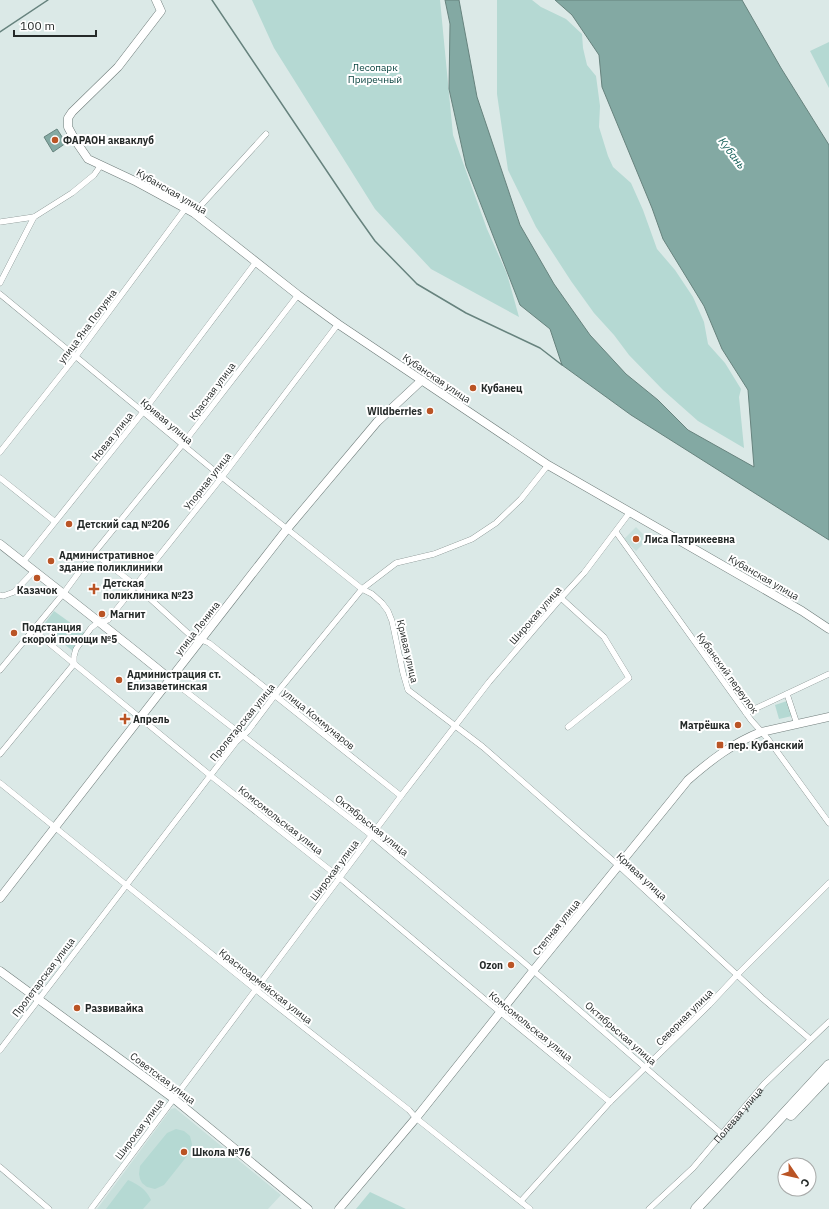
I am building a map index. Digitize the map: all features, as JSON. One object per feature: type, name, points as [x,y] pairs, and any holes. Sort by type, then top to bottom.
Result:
[{"type":"highway","points":[[696,1209],[829,1065]]},
{"type":"highway","points":[[705,1209],[829,1075]]},
{"type":"street","name":"Кубанская улица","points":[[156,0],[161,11],[118,67],[72,112],[68,118],[68,127],[88,159],[137,182],[194,213],[298,295],[338,324],[548,465],[802,611],[829,629]]},
{"type":"street","points":[[194,213],[266,134]]},
{"type":"street","points":[[0,222],[34,217],[72,193],[94,175],[101,166]]},
{"type":"street","name":"улица Яна Полуяна","points":[[0,452],[76,356],[185,209]]},
{"type":"street","points":[[0,283],[34,217]]},
{"type":"street","name":"Новая улица","points":[[23,562],[54,521],[143,412],[256,262]]},
{"type":"street","name":"Кривая улица","points":[[0,294],[182,445],[286,529],[382,603],[388,611],[392,621],[408,690],[483,747],[619,866],[762,998],[810,1039]]},
{"type":"street","name":"Красная улица","points":[[94,553],[182,445],[298,295]]},
{"type":"street","name":"Упорная улица","points":[[0,754],[74,664],[76,649],[91,628],[96,624],[108,620],[222,477],[338,324]]},
{"type":"street","name":"улица Ленина","points":[[0,898],[286,529],[377,422],[422,380]]},
{"type":"street","name":"Пролетарская улица","points":[[0,1050],[236,742],[248,731],[275,695],[362,589],[396,563],[434,554],[472,539],[496,523],[521,499],[548,465]]},
{"type":"street","points":[[0,478],[54,521]]},
{"type":"street","name":"Широкая улица","points":[[90,1209],[371,835],[489,682],[584,573],[630,512]]},
{"type":"street","name":"Кубанский переулок","points":[[616,532],[746,713],[768,739],[829,823]]},
{"type":"street","name":"Октябрьская улица","points":[[0,544],[371,835],[646,1067],[722,1134]]},
{"type":"street","name":"улица Коммунаров","points":[[94,553],[135,586],[190,635],[208,643],[401,796]]},
{"type":"street","points":[[0,670],[86,564]]},
{"type":"street","points":[[0,595],[3,596],[14,592],[34,570]]},
{"type":"street","points":[[561,598],[604,637],[629,678],[568,727]]},
{"type":"street","name":"Комсомольская улица","points":[[33,630],[211,776],[340,878],[610,1102]]},
{"type":"street","points":[[746,713],[829,674]]},
{"type":"street","points":[[787,694],[797,724]]},
{"type":"street","name":"Степная улица","points":[[339,1209],[416,1118],[688,780],[711,760],[736,744],[761,732],[829,717]]},
{"type":"street","name":"Красноармейская улица","points":[[0,783],[255,989],[403,1105],[416,1118],[530,1209]]},
{"type":"street","name":"Северная улица","points":[[521,1201],[610,1102],[709,1005],[829,883]]},
{"type":"street","name":"Советская улица","points":[[0,971],[173,1098],[308,1209]]},
{"type":"street","name":"Полевая улица","points":[[649,1209],[693,1168],[764,1084],[829,1022]]},
{"type":"street","points":[[0,1167],[49,1209]]},
{"type":"shaded area","name":"Лиса Патрикеевна","points":[[636,527],[648,539],[636,551],[624,539]]},
{"type":"shaded area","name":"Школа №76","points":[[175,1108],[281,1195],[268,1209],[97,1209],[171,1109]]},
{"type":"green space","name":"Лесопарк Приречный","points":[[252,0],[440,0],[453,135],[487,229],[507,274],[519,317],[431,269],[375,209],[274,48]]},
{"type":"green space","points":[[497,0],[532,0],[541,7],[566,19],[582,34],[583,48],[587,65],[596,76],[600,106],[599,127],[608,156],[613,167],[631,183],[643,210],[657,249],[675,270],[693,297],[704,322],[708,344],[725,363],[741,389],[739,397],[744,448],[698,421],[663,390],[629,355],[614,335],[594,313],[536,227],[508,170],[497,94]]},
{"type":"green space","points":[[829,42],[829,88],[810,51]]},
{"type":"green space","points":[[54,611],[86,634],[73,651],[42,627]]},
{"type":"green space","points":[[787,701],[792,716],[779,719],[775,705]]},
{"type":"green space","points":[[176,1129],[184,1131],[190,1136],[192,1144],[191,1151],[164,1185],[155,1189],[147,1187],[140,1179],[140,1166],[167,1133]]},
{"type":"green space","points":[[128,1180],[142,1188],[151,1200],[143,1209],[106,1209]]},
{"type":"green space","points":[[370,1192],[406,1209],[356,1209]]},
{"type":"water","name":"Кубань","points":[[445,0],[459,0],[477,97],[520,225],[554,284],[590,335],[626,374],[658,400],[688,430],[754,467],[748,390],[722,349],[704,306],[663,239],[652,208],[602,87],[599,55],[572,15],[555,0],[742,0],[781,68],[829,145],[829,540],[631,415],[562,365],[550,329],[520,305],[466,166],[449,89],[450,24]]},
{"type":"water","name":"ФАРАОН акваклуб","points":[[57,129],[66,143],[53,152],[44,137]]},
{"type":"waterway","points":[[0,32],[48,0]]},
{"type":"waterway","points":[[212,0],[375,241],[417,284],[466,313],[540,348],[562,365]]},
{"type":"place","name":"ФАРАОН акваклуб","points":[[55,140]]},
{"type":"place","name":"Кубанец","points":[[473,388]]},
{"type":"place","name":"Wildberries","points":[[430,411]]},
{"type":"place","name":"Детский сад №206","points":[[69,524]]},
{"type":"place","name":"Лиса Патрикеевна","points":[[636,539]]},
{"type":"place","name":"Административное здание поликлиники","points":[[51,561]]},
{"type":"place","name":"Казачок","points":[[37,578]]},
{"type":"place","name":"Детская поликлиника №23","points":[[94,589]]},
{"type":"place","name":"Магнит","points":[[102,614]]},
{"type":"place","name":"Подстанция скорой помощи №5","points":[[14,633]]},
{"type":"place","name":"Администрация ст. Елизаветинская","points":[[119,680]]},
{"type":"place","name":"Апрель","points":[[125,719]]},
{"type":"place","name":"Матрёшка","points":[[738,725]]},
{"type":"place","name":"пер. Кубанский","points":[[720,745]]},
{"type":"place","name":"Ozon","points":[[511,965]]},
{"type":"place","name":"Развивайка","points":[[77,1008]]},
{"type":"place","name":"Школа №76","points":[[184,1152]]}]
